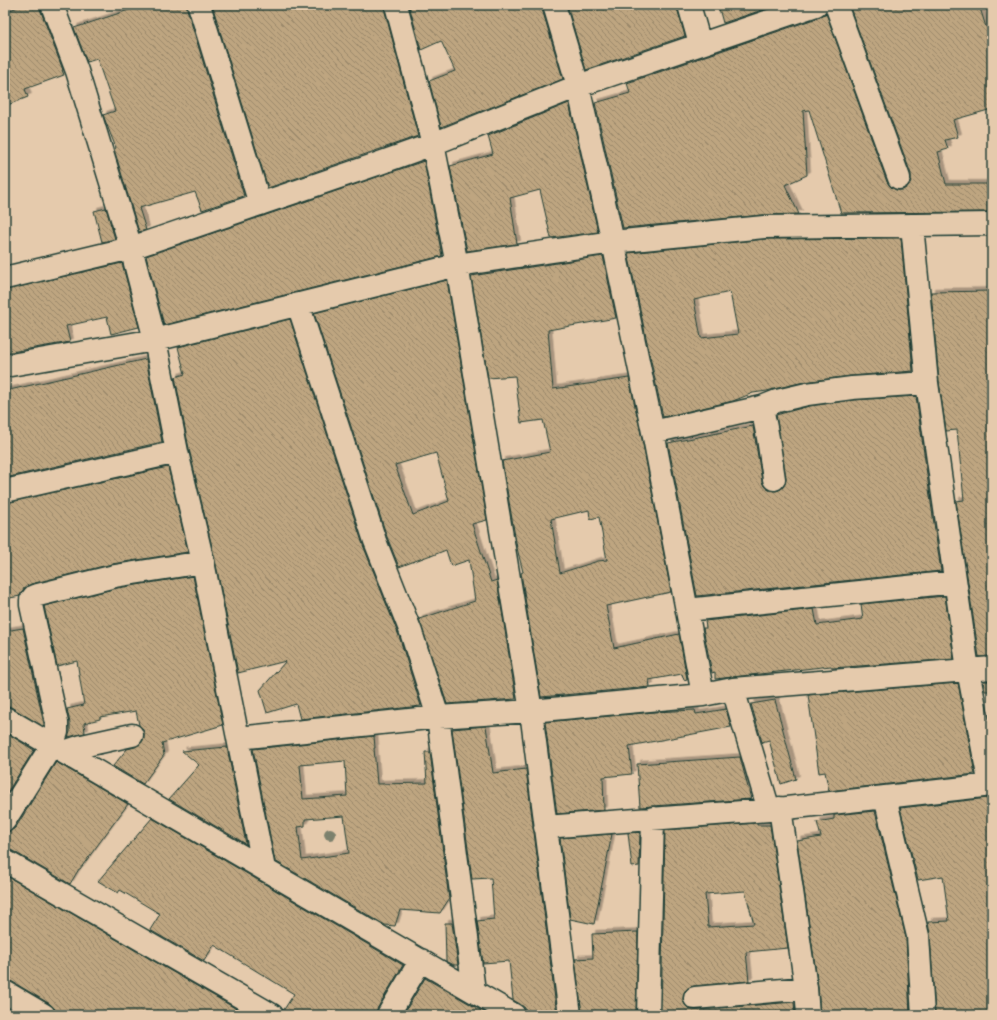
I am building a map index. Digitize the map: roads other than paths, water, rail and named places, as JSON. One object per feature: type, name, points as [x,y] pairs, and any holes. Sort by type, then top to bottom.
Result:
[{"type":"street","points":[[52,5],[77,71],[131,248],[155,340],[203,562],[264,869]]},
{"type":"street","points":[[200,5],[260,204]]},
{"type":"street","points":[[396,5],[433,144],[457,265],[531,711],[570,1015]]},
{"type":"street","points":[[554,5],[578,86],[613,242],[654,432],[703,695]]},
{"type":"street","points":[[689,5],[700,44]]},
{"type":"street","points":[[5,278],[131,248],[433,144],[578,86],[816,5]]},
{"type":"street","points":[[836,5],[899,178]]},
{"type":"street","points":[[5,366],[155,340],[457,265],[613,242],[764,227],[992,224]]},
{"type":"street","points":[[545,827],[774,809],[991,786],[968,670],[926,383],[912,225]]},
{"type":"street","points":[[298,304],[375,541],[410,632],[438,717],[474,992]]},
{"type":"street","points":[[654,432],[762,407],[777,401],[807,394],[852,388],[926,383]]},
{"type":"street","points":[[762,407],[774,479]]},
{"type":"street","points":[[5,491],[178,452]]},
{"type":"street","points":[[5,820],[58,748],[57,723],[31,605],[31,600],[34,596],[115,576],[203,562]]},
{"type":"street","points":[[687,610],[955,582]]},
{"type":"street","points":[[238,738],[438,717],[531,711],[703,695],[733,689],[992,668]]},
{"type":"street","points":[[733,689],[774,809],[806,988],[808,1015]]},
{"type":"street","points":[[5,718],[514,1015]]},
{"type":"street","points":[[58,748],[82,746],[132,735]]},
{"type":"street","points":[[885,797],[918,936],[923,1015]]},
{"type":"street","points":[[648,1015],[653,818]]},
{"type":"street","points":[[5,861],[272,1015]]},
{"type":"street","points":[[388,1015],[421,960]]},
{"type":"street","points":[[695,998],[806,988]]},
{"type":"street","points":[[5,992],[32,1012]]}]
